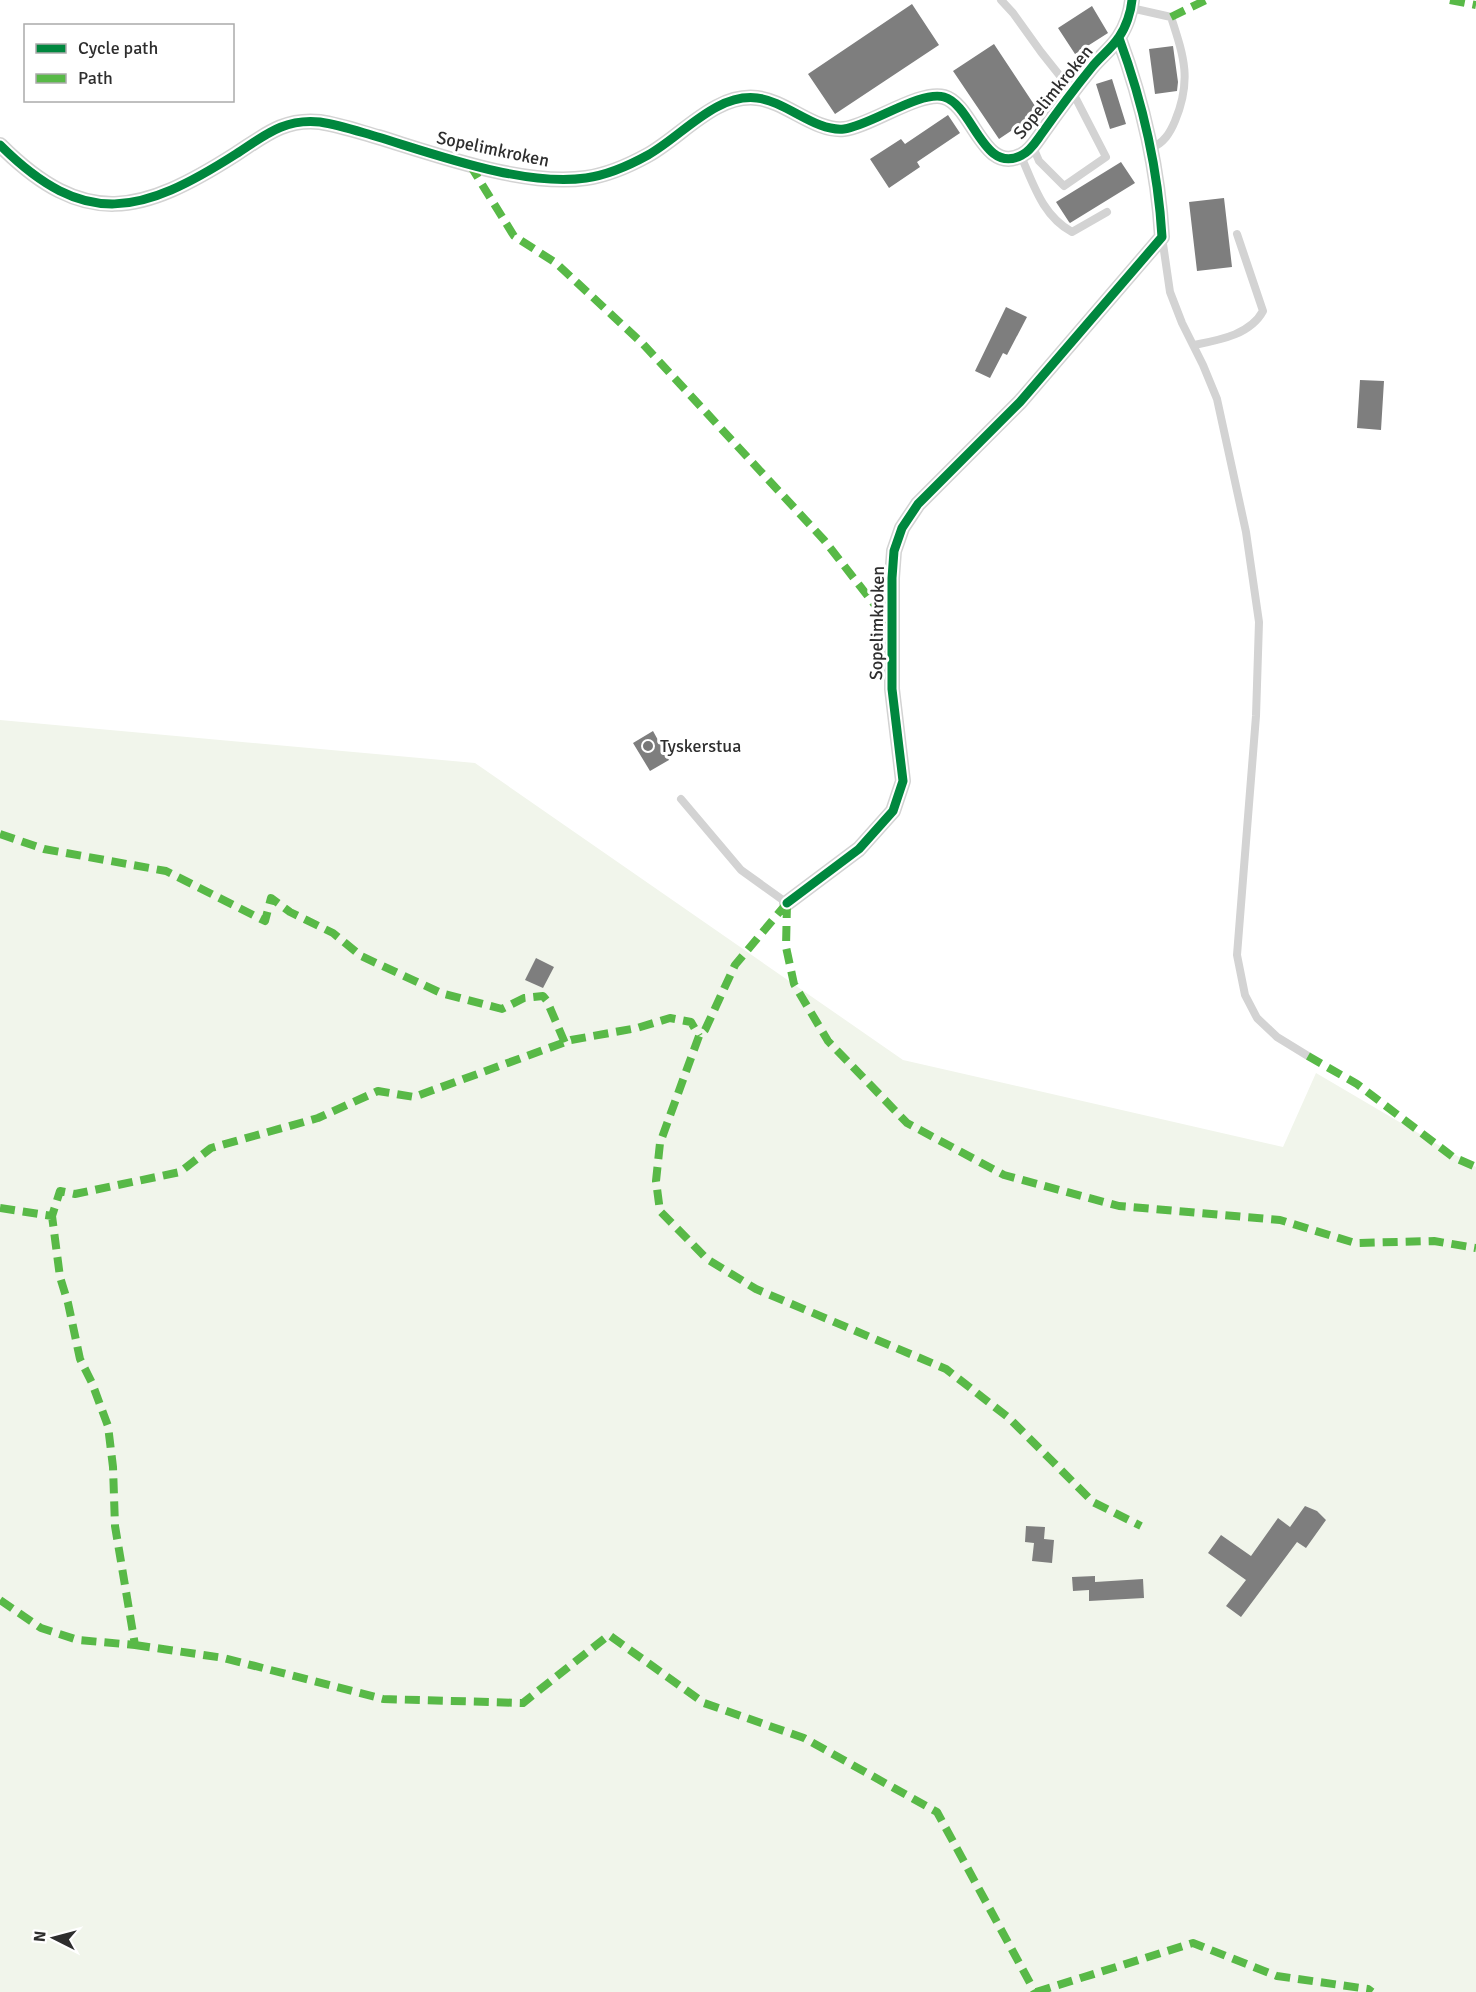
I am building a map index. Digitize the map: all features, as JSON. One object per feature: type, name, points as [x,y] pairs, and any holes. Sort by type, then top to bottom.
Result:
[{"type":"street","name":"Sopelimkroken","points":[[0,145],[13,159],[47,185],[76,199],[124,205],[148,200],[170,191],[236,154],[276,128],[298,123],[319,122],[469,163],[532,177],[561,180],[588,178],[618,169],[649,154],[719,105],[736,98],[754,97],[770,100],[825,127],[844,129],[929,97],[944,97],[956,104],[990,152],[1006,158],[1027,152],[1072,91],[1119,38],[1132,4]]},
{"type":"street","name":"Sopelimkroken","points":[[787,903],[859,849],[892,811],[903,781],[892,688],[891,578],[894,551],[902,528],[918,504],[1020,402],[1162,237],[1160,193],[1151,148],[1133,77],[1119,38]]},
{"type":"lane","name":"Sopelimkroken","points":[[1001,0],[1072,91]]},
{"type":"lane","points":[[1132,4],[1171,17],[1182,50],[1186,74],[1185,95],[1172,128],[1163,141],[1151,148]]},
{"type":"lane","points":[[1027,152],[1064,186],[1106,157],[1072,91]]},
{"type":"lane","points":[[1027,152],[1040,201],[1060,225],[1072,232],[1107,212]]},
{"type":"lane","points":[[1194,345],[1228,337],[1256,323],[1263,311],[1237,234]]},
{"type":"lane","points":[[1162,237],[1170,292],[1217,399],[1246,532],[1259,622],[1256,716],[1237,955],[1245,995],[1257,1018],[1277,1037],[1308,1056]]},
{"type":"lane","name":"Sopelimkroken","points":[[681,799],[741,870],[787,903]]},
{"type":"shaded area","points":[[0,720],[475,763],[903,1060],[1283,1147],[1316,1073],[1476,1167],[1476,1992],[0,1992]]},
{"type":"building","points":[[912,4],[939,45],[835,114],[808,74]]},
{"type":"building","points":[[1092,6],[1108,33],[1075,54],[1058,28]]},
{"type":"building","points":[[994,44],[1039,112],[999,139],[953,71]]},
{"type":"building","points":[[1173,46],[1177,91],[1155,94],[1149,49]]},
{"type":"building","points":[[1112,79],[1126,124],[1110,129],[1096,84]]},
{"type":"building","points":[[948,115],[960,133],[917,162],[920,167],[889,188],[870,159],[901,139],[905,144]]},
{"type":"building","points":[[1121,162],[1135,183],[1070,223],[1056,202]]},
{"type":"building","points":[[1224,198],[1232,267],[1197,271],[1189,202]]},
{"type":"building","points":[[1006,307],[1027,317],[1007,355],[1003,353],[990,378],[975,371]]},
{"type":"building","points":[[1360,380],[1384,381],[1381,430],[1357,428]]},
{"type":"building","name":"Tyskerstua","points":[[653,731],[669,760],[650,771],[633,743]]},
{"type":"building","points":[[536,958],[554,967],[543,988],[525,980]]},
{"type":"building","points":[[1305,1506],[1317,1511],[1326,1520],[1306,1548],[1297,1542],[1241,1617],[1226,1606],[1246,1580],[1208,1553],[1221,1535],[1251,1556],[1278,1518],[1290,1527]]},
{"type":"building","points":[[1026,1526],[1045,1527],[1044,1539],[1054,1540],[1052,1563],[1032,1561],[1034,1543],[1025,1542]]},
{"type":"building","points":[[1095,1576],[1095,1582],[1143,1579],[1144,1598],[1089,1601],[1089,1590],[1073,1591],[1072,1577]]},
{"type":"marked path","points":[[1171,17],[1206,0]]},
{"type":"marked path","points":[[1450,0],[1476,5]]},
{"type":"marked path","points":[[470,165],[514,236],[556,263],[643,344],[824,540],[892,627]]},
{"type":"marked path","points":[[0,834],[44,849],[166,871],[265,921],[271,898],[290,912],[333,933],[361,956],[441,993],[502,1009],[524,998],[543,996],[565,1043]]},
{"type":"marked path","points":[[787,903],[735,965],[705,1030],[699,1036],[660,1143],[656,1181],[660,1211],[707,1259],[756,1289],[946,1369],[1009,1418],[1093,1502],[1141,1526]]},
{"type":"marked path","points":[[787,903],[786,947],[794,984],[828,1041],[907,1123],[1004,1175],[1119,1206],[1280,1220],[1355,1243],[1434,1241],[1476,1248]]},
{"type":"marked path","points":[[0,1208],[52,1216],[60,1191],[75,1194],[180,1172],[211,1148],[318,1118],[378,1091],[414,1097],[571,1040],[637,1028],[670,1018],[691,1022],[699,1036]]},
{"type":"marked path","points":[[1308,1056],[1357,1084],[1453,1157],[1476,1167]]},
{"type":"marked path","points":[[0,1600],[41,1628],[78,1640],[135,1645],[115,1526],[113,1467],[108,1426],[92,1383],[80,1359],[60,1277],[52,1216]]},
{"type":"marked path","points":[[135,1645],[224,1658],[383,1699],[523,1703],[609,1635],[704,1703],[804,1738],[937,1812],[1035,1992]]},
{"type":"marked path","points":[[1036,1992],[1193,1943],[1277,1976],[1368,1989],[1372,1992]]},
{"type":"cycle path","points":[[0,145],[31,172],[60,191],[87,201],[115,204],[142,200],[171,190],[202,174],[265,135],[285,126],[307,121],[350,129],[481,168],[509,174],[562,180],[594,177],[626,166],[661,147],[713,109],[742,98],[768,100],[822,126],[844,129],[867,122],[909,103],[934,96],[944,97],[954,103],[988,148],[997,156],[1009,159],[1022,155],[1030,149],[1085,75],[1116,41],[1126,24],[1132,0]]},
{"type":"cycle path","points":[[787,903],[859,849],[893,811],[903,781],[892,689],[892,578],[894,551],[902,528],[918,504],[1020,402],[1162,237],[1157,186],[1148,136],[1119,38]]},
{"type":"place","name":"Tyskerstua","points":[[648,746]]}]
